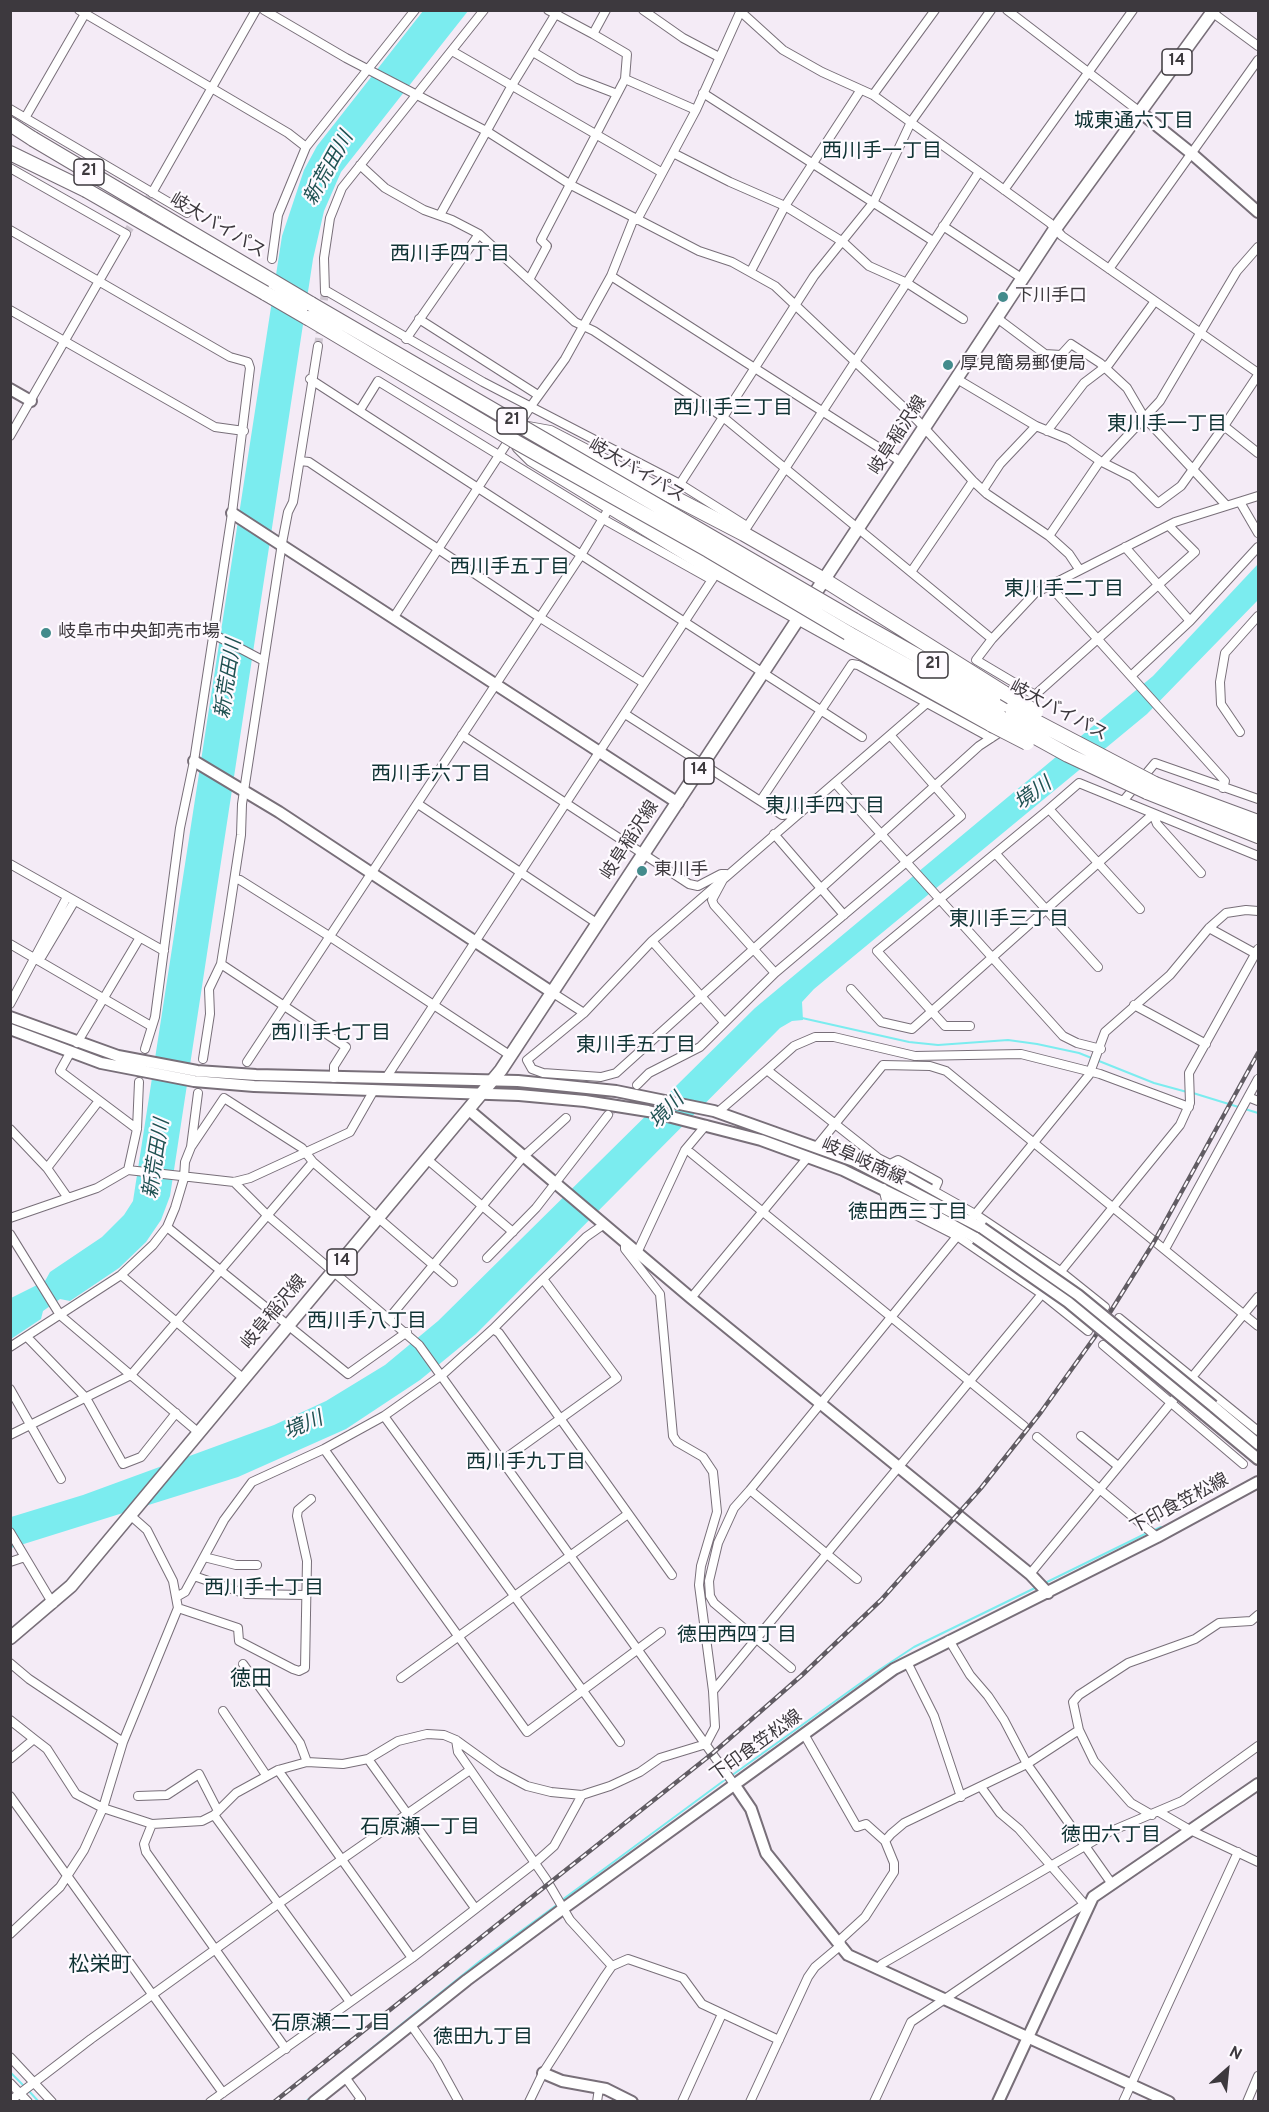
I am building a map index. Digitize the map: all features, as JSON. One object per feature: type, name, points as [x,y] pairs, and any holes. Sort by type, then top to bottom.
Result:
[{"type":"highway","name":"岐大バイパス","points":[[10,124],[523,428],[851,626],[1049,754],[1068,755],[1151,788],[1258,836]]},
{"type":"highway","name":"岐大バイパス","points":[[10,153],[86,190],[308,318],[516,442],[708,550],[851,626]]},
{"type":"highway","name":"21","points":[[523,428],[550,433],[745,530],[1069,732],[1079,744]]},
{"type":"highway","name":"21","points":[[516,442],[532,459],[715,576],[801,617],[999,723]]},
{"type":"highway","name":"岐大バイパス","points":[[999,723],[1079,744],[1151,788],[1258,822]]},
{"type":"main road","name":"岐阜稲沢線","points":[[10,1638],[53,1604],[493,1081],[826,581],[1055,229],[1212,11]]},
{"type":"street","points":[[152,193],[256,10]]},
{"type":"street","points":[[264,10],[369,70],[488,132],[571,185],[699,251],[751,271],[775,286],[855,359],[973,481],[1049,536],[1069,554],[1079,569]]},
{"type":"street","points":[[272,259],[278,215],[306,147],[415,10]]},
{"type":"street","points":[[484,10],[452,51],[413,93],[342,188],[330,218],[324,258],[325,291],[406,339],[680,484],[745,530],[784,467],[979,172]]},
{"type":"street","points":[[593,34],[606,10]]},
{"type":"street","points":[[642,10],[683,38],[719,57]]},
{"type":"street","points":[[873,95],[935,10]]},
{"type":"street","points":[[680,484],[814,276],[873,203],[911,122],[991,10]]},
{"type":"street","points":[[1007,10],[1191,153],[1258,212]]},
{"type":"street","points":[[1004,190],[1133,10]]},
{"type":"street","points":[[394,617],[584,327],[611,276],[635,219],[696,110],[740,11],[783,50],[860,91],[873,95],[1109,269],[1258,374],[1193,471],[1181,486],[1158,503],[1132,477],[1101,462],[1068,439],[1036,426],[957,379]]},
{"type":"street","points":[[1212,11],[1258,46]]},
{"type":"street","points":[[25,118],[83,12],[288,133],[306,147]]},
{"type":"street","points":[[440,216],[554,12],[627,54],[625,79],[541,240],[547,246],[529,280]]},
{"type":"street","points":[[452,51],[661,172]]},
{"type":"street","points":[[533,52],[578,79],[617,94]]},
{"type":"street","points":[[1109,269],[1258,60]]},
{"type":"street","points":[[625,79],[696,110]]},
{"type":"street","points":[[751,271],[785,206],[860,91]]},
{"type":"street","points":[[703,93],[933,242]]},
{"type":"street","points":[[10,110],[187,213]]},
{"type":"street","points":[[673,153],[730,182],[785,206],[843,242],[869,266],[907,283],[963,319]]},
{"type":"street","points":[[360,165],[385,188],[478,234],[584,327],[723,417],[992,639]]},
{"type":"street","points":[[10,168],[126,234],[10,436]]},
{"type":"street","points":[[943,226],[1023,279]]},
{"type":"street","points":[[10,230],[230,357],[248,362],[250,368],[235,515],[217,636],[196,763],[180,828],[155,1017],[150,1026],[145,1049]]},
{"type":"street","points":[[406,339],[478,234]]},
{"type":"street","points":[[1049,536],[1101,462],[1160,401],[1237,270],[1258,247]]},
{"type":"street","points":[[611,276],[903,464]]},
{"type":"street","points":[[1047,431],[1084,383],[1109,364],[1155,301]]},
{"type":"street","points":[[10,310],[215,427],[244,431]]},
{"type":"street","points":[[997,318],[1045,354],[1061,355],[1071,344],[1104,367],[1127,387],[1144,417],[1226,506]]},
{"type":"street","points":[[419,319],[538,395]]},
{"type":"street","points":[[203,1059],[210,1014],[209,989],[220,964],[235,879],[243,789],[280,542],[300,460],[310,379],[318,346]]},
{"type":"street","points":[[310,379],[862,737]]},
{"type":"street","points":[[360,410],[378,381],[603,519],[715,576],[386,1078]]},
{"type":"street","points":[[10,389],[31,401]]},
{"type":"street","points":[[983,490],[1000,464],[1036,426]]},
{"type":"street","points":[[1224,426],[1258,453]]},
{"type":"street","points":[[300,460],[309,462],[539,617],[645,683]]},
{"type":"street","points":[[632,470],[638,462]]},
{"type":"street","points":[[911,572],[973,481]]},
{"type":"street","points":[[1035,695],[976,660],[992,639],[1035,593],[1169,526],[1258,496]]},
{"type":"street","points":[[1240,502],[1258,533]]},
{"type":"street","points":[[247,1062],[581,555],[608,510]]},
{"type":"street","points":[[235,515],[280,542],[678,803]]},
{"type":"street","points":[[999,723],[1000,734],[1034,704],[1035,695],[1195,552],[1169,526]]},
{"type":"street","points":[[1125,547],[1190,621]]},
{"type":"street","points":[[1133,678],[1190,621],[1258,547]]},
{"type":"street","points":[[1049,585],[1225,781],[1223,788]]},
{"type":"street","points":[[1240,732],[1221,704],[1220,682],[1225,653],[1258,616]]},
{"type":"street","points":[[217,636],[261,660]]},
{"type":"street","points":[[761,800],[852,664],[858,665],[927,703],[999,723]]},
{"type":"street","points":[[927,703],[726,874],[652,941],[584,1013],[527,1060],[532,1069],[543,1073],[601,1077],[616,1073],[935,787],[999,723]]},
{"type":"street","points":[[626,714],[782,815],[798,813]]},
{"type":"street","points":[[462,735],[689,884],[698,886],[721,874],[726,874]]},
{"type":"street","points":[[637,1085],[649,1073],[700,1047],[775,973],[962,816],[890,735]]},
{"type":"street","points":[[196,763],[243,789],[584,1013]]},
{"type":"street","points":[[1124,800],[1128,792],[1151,771],[1155,763],[1258,799]]},
{"type":"street","points":[[835,783],[1063,1036],[1100,1050]]},
{"type":"street","points":[[970,1026],[945,1026],[877,951],[1079,783],[1115,800],[1124,800],[1258,856]]},
{"type":"street","points":[[418,804],[598,924]]},
{"type":"street","points":[[1050,809],[1140,909]]},
{"type":"street","points":[[851,989],[881,1022],[912,1029],[1153,814]]},
{"type":"street","points":[[1153,814],[1157,824],[1201,873]]},
{"type":"street","points":[[774,834],[844,915]]},
{"type":"street","points":[[996,854],[1098,967]]},
{"type":"street","points":[[10,864],[139,939],[164,951]]},
{"type":"street","points":[[726,874],[712,900],[775,973]]},
{"type":"street","points":[[235,879],[329,936],[511,1056]]},
{"type":"street","points":[[10,1004],[36,959],[42,956],[71,899]]},
{"type":"street","points":[[974,1216],[1092,1069],[1105,1032],[1170,975],[1209,928],[1226,913],[1258,911]]},
{"type":"street","points":[[713,1691],[718,1688],[1180,1125],[1190,1105],[1189,1073],[1258,953],[1209,928]]},
{"type":"street","points":[[77,1043],[139,939]]},
{"type":"street","points":[[652,941],[724,1022]]},
{"type":"street","points":[[10,944],[150,1026]]},
{"type":"street","points":[[220,964],[346,1047],[334,1066],[334,1078]]},
{"type":"street","points":[[1134,1005],[1206,1044]]},
{"type":"street","points":[[10,1017],[149,1068]]},
{"type":"street","points":[[10,1029],[70,1053],[196,1076]]},
{"type":"street","points":[[716,1111],[794,1046],[815,1037],[834,1037],[915,1056],[1021,1054],[1092,1069],[1190,1105]]},
{"type":"street","points":[[70,1053],[60,1071],[98,1102],[137,1129]]},
{"type":"street","points":[[817,1146],[883,1065],[930,1066],[946,1071],[1258,1326]]},
{"type":"street","points":[[767,1070],[834,1126],[878,1158],[890,1164],[898,1161],[938,1182],[934,1191]]},
{"type":"street","name":"岐阜岐南線","points":[[196,1076],[493,1081],[578,1087],[652,1097],[716,1111],[817,1146],[870,1168],[982,1228],[1078,1295],[1209,1410],[1258,1459]]},
{"type":"street","name":"岐阜岐南線","points":[[196,1076],[374,1090],[483,1093],[585,1101],[648,1111],[702,1124],[808,1157],[883,1188],[976,1238],[1068,1302],[1209,1410],[1258,1444]]},
{"type":"street","points":[[1165,1249],[1258,1078]]},
{"type":"street","points":[[132,1170],[139,1082]]},
{"type":"street","points":[[10,1218],[97,1188],[132,1170],[181,1178],[234,1182],[307,1154],[350,1132],[374,1090]]},
{"type":"street","points":[[191,1147],[198,1093]]},
{"type":"street","points":[[10,1347],[121,1275],[153,1245],[167,1227],[191,1147],[224,1098],[307,1154],[313,1162],[453,1282]]},
{"type":"street","points":[[1247,1099],[1258,1101]]},
{"type":"street","points":[[47,1168],[98,1102]]},
{"type":"street","points":[[469,1110],[691,1298],[1032,1576],[1047,1592]]},
{"type":"street","points":[[487,1258],[558,1186],[608,1115]]},
{"type":"street","points":[[390,1317],[523,1157],[566,1118]]},
{"type":"street","points":[[637,1253],[685,1150],[702,1124]]},
{"type":"street","points":[[10,1129],[47,1168],[68,1198]]},
{"type":"street","points":[[691,1153],[1024,1426]]},
{"type":"street","points":[[691,1298],[808,1157]]},
{"type":"street","points":[[428,1160],[513,1232]]},
{"type":"street","points":[[10,1435],[131,1375],[313,1162]]},
{"type":"street","points":[[870,1168],[909,1177],[934,1191],[1060,1271],[1104,1307]]},
{"type":"street","points":[[234,1182],[267,1215],[390,1317],[408,1334],[442,1374],[734,1783],[751,1809],[766,1852],[840,1946],[853,1958],[1169,2102]]},
{"type":"street","points":[[883,1188],[886,1200],[958,1235],[1042,1294],[1088,1331]]},
{"type":"street","points":[[178,1596],[185,1592],[224,1520],[252,1482],[324,1449],[384,1416],[442,1374],[493,1329],[601,1223]]},
{"type":"street","points":[[167,1227],[221,1268],[348,1374],[408,1334]]},
{"type":"street","points":[[10,1234],[60,1315],[176,1413],[195,1438]]},
{"type":"street","points":[[791,1668],[714,1603],[710,1596],[709,1581],[718,1543],[728,1517],[958,1235]]},
{"type":"street","points":[[10,1720],[47,1749],[76,1794],[104,1808],[152,1824],[202,1821],[216,1813],[236,1793],[278,1770],[308,1762],[343,1764],[368,1759],[398,1742],[427,1734],[444,1735],[456,1740],[499,1771],[527,1786],[551,1792],[582,1795],[630,1777],[660,1758],[706,1744],[715,1726],[713,1691],[699,1586],[701,1566],[717,1512],[713,1472],[702,1457],[677,1442],[672,1436],[661,1300],[653,1283],[625,1249],[625,1243]]},
{"type":"street","points":[[121,1275],[244,1379]]},
{"type":"street","points":[[503,1460],[617,1378],[543,1279]]},
{"type":"street","points":[[1032,1576],[1100,1489],[1258,1297]]},
{"type":"street","points":[[1119,1318],[1258,1431]]},
{"type":"street","points":[[493,1329],[499,1333],[672,1575]]},
{"type":"street","points":[[27,1337],[86,1398],[123,1464],[141,1457],[176,1413]]},
{"type":"street","points":[[1103,1345],[1243,1464]]},
{"type":"street","points":[[10,1389],[61,1479]]},
{"type":"street","points":[[384,1416],[620,1742]]},
{"type":"street","points":[[1082,1436],[1118,1467]]},
{"type":"street","points":[[1037,1437],[1156,1536]]},
{"type":"street","points":[[324,1449],[527,1732],[661,1632]]},
{"type":"street","name":"下印食笠松線","points":[[314,2102],[563,1906],[907,1662],[1258,1482]]},
{"type":"street","points":[[750,1490],[857,1579]]},
{"type":"street","points":[[178,1608],[238,1628],[239,1641],[299,1671],[306,1665],[307,1561],[297,1516],[298,1510],[311,1499]]},
{"type":"street","points":[[10,1934],[45,1903],[69,1877],[104,1808],[123,1742],[178,1608],[178,1596],[173,1581],[147,1530],[131,1514]]},
{"type":"street","points":[[401,1678],[628,1514]]},
{"type":"street","points":[[10,1532],[53,1604]]},
{"type":"street","points":[[10,1562],[24,1556]]},
{"type":"street","points":[[204,1557],[236,1565],[257,1565]]},
{"type":"street","points":[[194,1576],[246,1594],[306,1595]]},
{"type":"street","points":[[1258,1615],[1251,1621],[1219,1623],[1195,1639],[1128,1663],[1079,1695],[1073,1702],[1079,1730],[1094,1761],[1131,1803],[1258,1862]]},
{"type":"street","points":[[949,1640],[970,1675],[1004,1720],[1027,1764],[1112,1884]]},
{"type":"street","points":[[907,1662],[934,1716],[960,1797]]},
{"type":"street","points":[[10,1663],[29,1679],[123,1742]]},
{"type":"street","points":[[243,1664],[288,1723],[308,1762]]},
{"type":"street","points":[[223,1711],[266,1775]]},
{"type":"street","points":[[885,1841],[904,1823],[1027,1764],[1079,1730]]},
{"type":"street","points":[[750,2102],[808,1977],[815,1967],[840,1946],[841,1939],[865,1917],[894,1872],[894,1863],[885,1841],[866,1824],[858,1827],[804,1734]]},
{"type":"street","points":[[10,1759],[34,1739]]},
{"type":"street","points":[[456,1740],[458,1752],[536,1862],[570,1920],[612,1966]]},
{"type":"street","points":[[877,1969],[1109,1832],[1182,1801],[1258,1746]]},
{"type":"street","points":[[368,1759],[475,1908]]},
{"type":"street","points":[[278,1770],[412,1958]]},
{"type":"street","points":[[10,2101],[278,1904],[470,1770]]},
{"type":"street","points":[[138,1796],[167,1795],[200,1774],[216,1813],[278,1904],[350,2002]]},
{"type":"street","points":[[874,2102],[911,2022],[1085,1906],[1093,1897],[1258,1785]]},
{"type":"street","points":[[981,1787],[1000,1813],[1019,1828],[1085,1906]]},
{"type":"street","points":[[210,2102],[412,1958],[536,1862],[554,1846],[582,1795]]},
{"type":"street","points":[[10,1796],[223,2093]]},
{"type":"street","points":[[152,1824],[144,1844],[146,1852],[286,2049]]},
{"type":"street","points":[[1123,2102],[1238,1852]]},
{"type":"street","points":[[998,2102],[1085,1906]]},
{"type":"street","points":[[529,2102],[543,2073],[612,1966],[628,1959],[683,1978],[702,2004],[779,2040]]},
{"type":"street","points":[[682,2102],[722,2014]]},
{"type":"street","points":[[411,2025],[437,2062],[459,2102]]},
{"type":"street","points":[[10,2057],[52,2102]]},
{"type":"street","points":[[543,2073],[562,2081],[599,2088],[632,2102]]},
{"type":"street","points":[[1247,2102],[1258,2076]]},
{"type":"street","points":[[345,2077],[361,2099],[358,2102]]},
{"type":"street","points":[[10,2083],[28,2102]]},
{"type":"street","points":[[597,2102],[599,2088]]},
{"type":"water","name":"新荒田川","points":[[423,11],[468,11],[341,172],[324,211],[313,259],[170,1196],[161,1220],[146,1242],[119,1268],[70,1301],[60,1299],[43,1311],[41,1319],[11,1339],[11,1298],[45,1281],[50,1272],[102,1237],[124,1215],[133,1201],[282,236],[304,170],[317,146]]},
{"type":"water","name":"境川","points":[[1258,564],[1258,600],[1147,714],[814,989],[802,1002],[803,1020],[792,1021],[780,1028],[476,1334],[420,1380],[346,1429],[238,1477],[11,1548],[11,1517],[83,1495],[274,1425],[326,1401],[385,1365],[438,1321],[755,1008],[1153,676]]},
{"type":"waterway","points":[[802,1018],[909,1042],[938,1045],[1008,1040],[1037,1044],[1079,1053],[1154,1083],[1187,1092]]},
{"type":"waterway","points":[[1193,1093],[1258,1113]]},
{"type":"waterway","points":[[1152,1531],[1161,1527]]},
{"type":"waterway","points":[[1045,1583],[1147,1533]]},
{"type":"waterway","points":[[731,1776],[914,1647],[1037,1587]]},
{"type":"waterway","points":[[562,1900],[726,1779]]},
{"type":"waterway","points":[[305,2102],[480,1961],[558,1904]]},
{"type":"waterway","points":[[10,2072],[24,2086]]},
{"type":"waterway","points":[[28,2090],[39,2102]]},
{"type":"tunnel","points":[[126,234],[152,193]]},
{"type":"tunnel","points":[[322,312],[325,293]]},
{"type":"tunnel","points":[[318,346],[321,324]]},
{"type":"tunnel","points":[[608,1115],[631,1090]]},
{"type":"railway","points":[[274,2102],[713,1753],[801,1676],[881,1600],[981,1488],[1041,1412],[1094,1338],[1154,1242],[1258,1053]]},
{"type":"place","name":"下川手口","points":[[1003,297]]},
{"type":"place","name":"厚見簡易郵便局","points":[[948,365]]},
{"type":"place","name":"岐阜市中央卸売市場","points":[[46,633]]},
{"type":"place","name":"東川手","points":[[642,871]]},
{"type":"district","name":"城東通六丁目","points":[[1134,123]]},
{"type":"district","name":"西川手一丁目","points":[[882,153]]},
{"type":"district","name":"西川手四丁目","points":[[450,256]]},
{"type":"district","name":"西川手三丁目","points":[[733,410]]},
{"type":"district","name":"東川手一丁目","points":[[1167,426]]},
{"type":"district","name":"西川手五丁目","points":[[510,569]]},
{"type":"district","name":"東川手二丁目","points":[[1064,591]]},
{"type":"district","name":"西川手六丁目","points":[[431,776]]},
{"type":"district","name":"東川手四丁目","points":[[825,808]]},
{"type":"district","name":"東川手三丁目","points":[[1009,921]]},
{"type":"district","name":"西川手七丁目","points":[[331,1035]]},
{"type":"district","name":"東川手五丁目","points":[[636,1047]]},
{"type":"district","name":"徳田西三丁目","points":[[908,1214]]},
{"type":"district","name":"西川手八丁目","points":[[367,1323]]},
{"type":"district","name":"西川手九丁目","points":[[526,1464]]},
{"type":"district","name":"西川手十丁目","points":[[264,1590]]},
{"type":"district","name":"徳田西四丁目","points":[[737,1637]]},
{"type":"district","name":"徳田","points":[[251,1681]]},
{"type":"district","name":"石原瀬一丁目","points":[[420,1829]]},
{"type":"district","name":"徳田六丁目","points":[[1111,1837]]},
{"type":"district","name":"松栄町","points":[[100,1967]]},
{"type":"district","name":"石原瀬二丁目","points":[[331,2025]]},
{"type":"district","name":"徳田九丁目","points":[[483,2039]]}]
